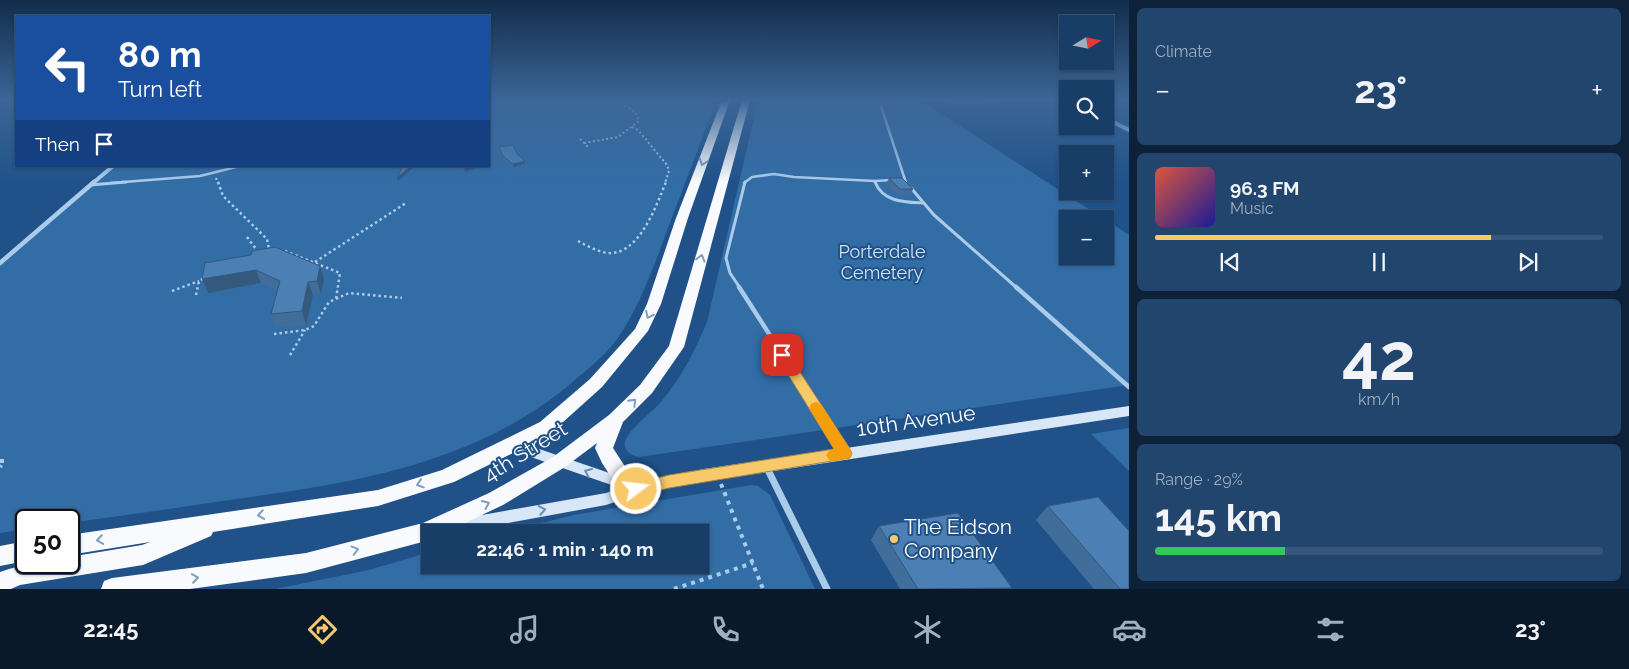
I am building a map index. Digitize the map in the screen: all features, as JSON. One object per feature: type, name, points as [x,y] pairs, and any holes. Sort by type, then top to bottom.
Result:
[{"type":"highway","name":"4th Street","points":[[80,543],[378,498],[447,476],[546,427],[596,383],[641,330],[654,304],[682,218],[716,127]]},
{"type":"highway","name":"4th Street","points":[[443,524],[496,499],[559,462],[615,420],[646,389],[676,347],[738,127]]},
{"type":"highway","points":[[615,420],[604,448],[608,458],[620,474],[651,484]]},
{"type":"highway","points":[[0,583],[20,575],[143,555],[223,521]]},
{"type":"highway","name":"4th Street","points":[[112,589],[306,563],[421,533]]},
{"type":"highway","points":[[0,556],[15,553]]},
{"type":"main road","name":"10th Avenue","points":[[470,524],[606,499],[651,484],[1129,411]]},
{"type":"main road","name":"10th Avenue","points":[[513,445],[621,483],[651,484]]},
{"type":"street","points":[[0,262],[112,167]]},
{"type":"street","points":[[766,465],[827,589]]},
{"type":"lane","points":[[887,127],[904,181],[934,215],[1129,388]]},
{"type":"lane","points":[[90,185],[200,176],[236,167]]},
{"type":"lane","points":[[845,454],[730,273],[726,258],[744,183],[752,177],[774,174],[794,177],[904,181]]},
{"type":"lane","points":[[875,181],[876,188],[884,196],[896,201],[923,203]]},
{"type":"path","points":[[584,143],[618,137],[631,127]]},
{"type":"path","points":[[578,240],[601,252],[617,253],[635,242],[646,225],[669,171],[667,165],[638,130],[633,127]]},
{"type":"path","points":[[580,139],[589,148]]},
{"type":"path","points":[[215,176],[222,196],[268,241],[268,254]]},
{"type":"path","points":[[314,262],[406,203]]},
{"type":"path","points":[[247,237],[256,250],[250,257],[259,256]]},
{"type":"path","points":[[278,252],[287,251],[340,274],[336,299]]},
{"type":"path","points":[[172,291],[199,281],[209,275]]},
{"type":"path","points":[[196,295],[199,281]]},
{"type":"path","points":[[274,334],[305,330],[314,326],[329,302],[349,293],[402,298]]},
{"type":"path","points":[[290,355],[305,330]]},
{"type":"path","points":[[0,461],[4,461],[0,467]]},
{"type":"path","points":[[716,473],[763,589]]},
{"type":"path","points":[[674,589],[753,563]]},
{"type":"green space","points":[[490,127],[706,127],[643,293],[618,337],[608,350],[576,379],[540,407],[501,430],[461,448],[419,463],[376,475],[287,492],[80,521],[80,509],[15,509],[15,531],[0,533],[0,263],[112,167],[490,167]]},
{"type":"green space","name":"Porterdale Cemetery","points":[[752,127],[963,127],[1059,190],[1059,200],[1075,200],[1090,210],[1059,210],[1059,265],[1114,265],[1114,225],[1129,235],[1129,385],[639,457],[634,456],[625,448],[627,437],[661,402],[681,374],[707,322]]},
{"type":"green space","points":[[1129,428],[1129,471],[1091,434]]},
{"type":"green space","points":[[751,485],[758,486],[770,495],[815,589],[275,589],[369,570],[421,555],[421,574],[709,574],[709,524],[537,524],[574,515]]},
{"type":"building","points":[[513,145],[517,154],[525,161],[513,164],[503,156],[499,147]]},
{"type":"building","points":[[402,167],[410,167],[397,178]]},
{"type":"building","points":[[889,178],[902,178],[913,189],[900,189]]},
{"type":"building","points":[[275,247],[320,266],[317,281],[308,282],[302,311],[271,314],[280,281],[256,270],[202,279],[205,263],[251,255],[252,251]]},
{"type":"building","points":[[1098,497],[1129,531],[1129,589],[1120,589],[1048,506]]},
{"type":"building","points":[[958,513],[1012,588],[918,589],[879,526]]},
{"type":"slow traffic","points":[[816,408],[845,454],[834,455]]},
{"type":"place","name":"The Eidson Company","points":[[894,539]]},
{"type":"route","points":[[636,489],[651,484],[845,454],[782,355]]}]
